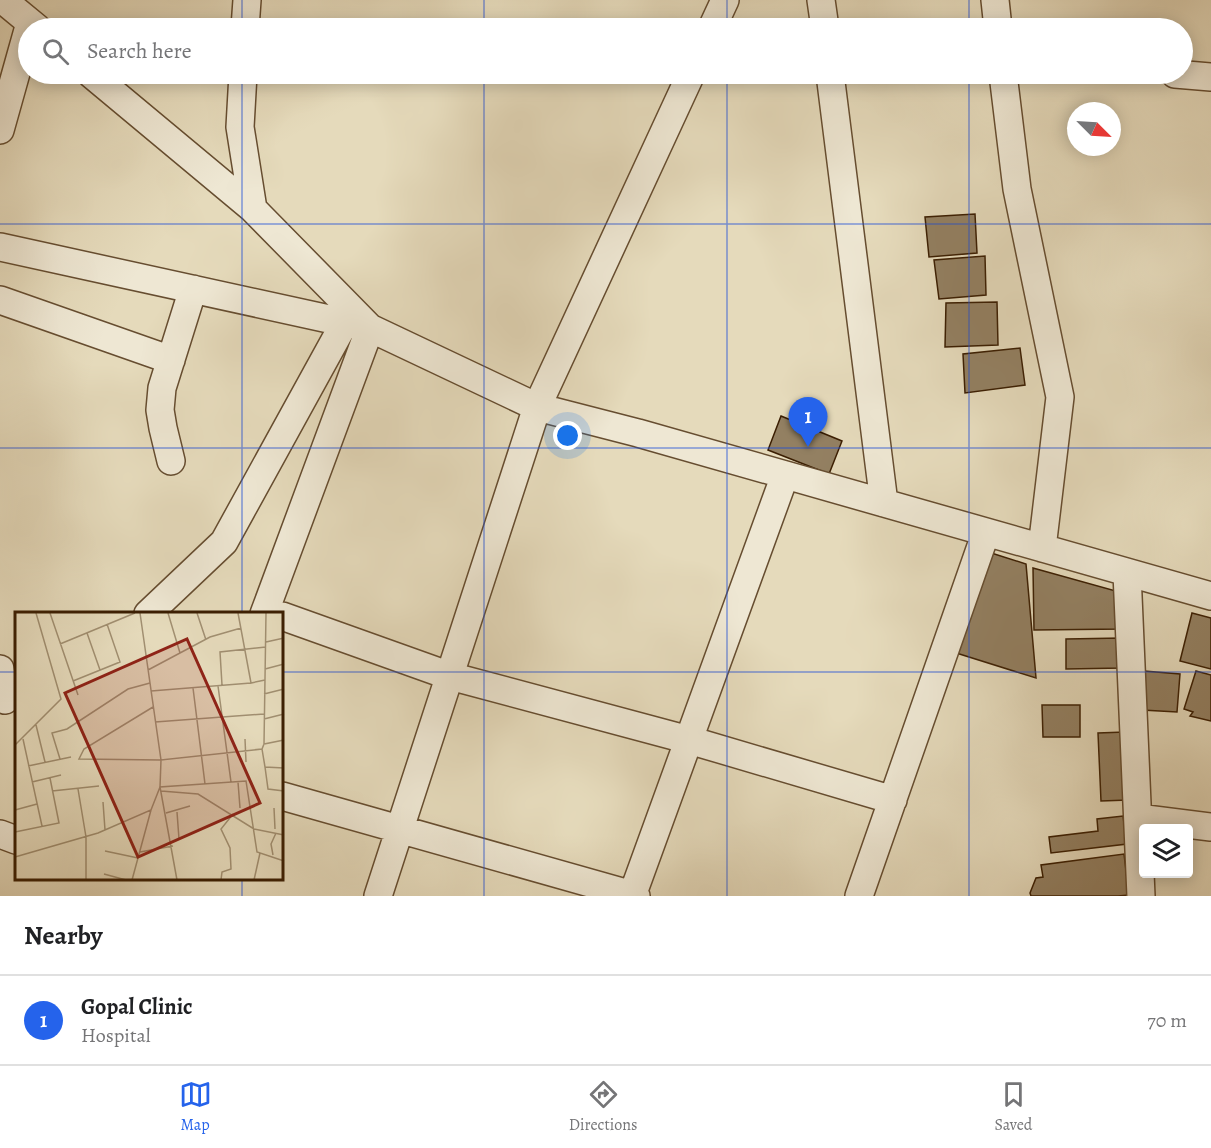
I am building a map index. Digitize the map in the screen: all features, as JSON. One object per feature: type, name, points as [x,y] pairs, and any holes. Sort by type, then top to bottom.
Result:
[{"type":"street","points":[[3,0],[21,18]]},
{"type":"street","points":[[246,18],[247,0]]},
{"type":"street","points":[[717,18],[725,0]]},
{"type":"street","points":[[821,0],[824,18]]},
{"type":"street","points":[[995,0],[997,18]]},
{"type":"street","points":[[0,130],[18,71]]},
{"type":"street","points":[[1193,76],[1211,77]]},
{"type":"street","points":[[103,84],[253,209],[358,325]]},
{"type":"street","points":[[242,84],[240,127],[253,209]]},
{"type":"street","points":[[378,896],[537,407],[686,84]]},
{"type":"street","points":[[831,84],[884,503]]},
{"type":"street","points":[[1005,84],[1017,189],[1060,397],[1042,548]]},
{"type":"street","points":[[0,247],[358,325],[537,407],[638,433],[1211,596]]},
{"type":"street","points":[[171,461],[160,410],[162,388],[193,289]]},
{"type":"street","points":[[0,300],[171,360]]},
{"type":"street","points":[[273,612],[358,325]]},
{"type":"street","points":[[150,612],[224,542],[358,325]]},
{"type":"street","points":[[284,797],[634,896],[785,475]]},
{"type":"street","points":[[859,896],[986,532]]},
{"type":"street","points":[[1127,573],[1141,896]]},
{"type":"street","points":[[284,618],[450,676],[689,740],[892,801]]},
{"type":"street","points":[[0,669],[7,699]]},
{"type":"street","points":[[1138,818],[1211,827]]},
{"type":"street","points":[[0,834],[15,840]]},
{"type":"building","points":[[975,214],[977,253],[929,257],[925,217]]},
{"type":"building","points":[[985,256],[986,295],[939,299],[934,260]]},
{"type":"building","points":[[997,302],[998,345],[945,347],[946,303]]},
{"type":"building","points":[[1020,348],[1025,385],[965,393],[963,354]]},
{"type":"building","points":[[781,416],[842,441],[829,474],[768,450]]},
{"type":"building","points":[[985,551],[1026,564],[1036,678],[953,652]]},
{"type":"building","points":[[1033,568],[1123,593],[1123,629],[1034,630]]},
{"type":"building","points":[[1192,613],[1211,618],[1211,669],[1180,661]]},
{"type":"building","points":[[1122,638],[1122,668],[1066,669],[1066,639]]},
{"type":"building","points":[[1144,671],[1180,674],[1177,712],[1142,710]]},
{"type":"building","points":[[1196,671],[1211,675],[1211,721],[1190,716],[1193,712],[1184,709]]},
{"type":"building","points":[[1042,705],[1080,705],[1080,737],[1043,737]]},
{"type":"building","points":[[1125,732],[1128,800],[1101,801],[1098,733]]},
{"type":"building","points":[[1123,816],[1127,844],[1051,853],[1049,837],[1098,831],[1097,819]]},
{"type":"building","points":[[1124,854],[1129,895],[1031,896],[1036,878],[1043,877],[1041,865]]},
{"type":"place","name":"Gopal Clinic","points":[[808,447]]}]
